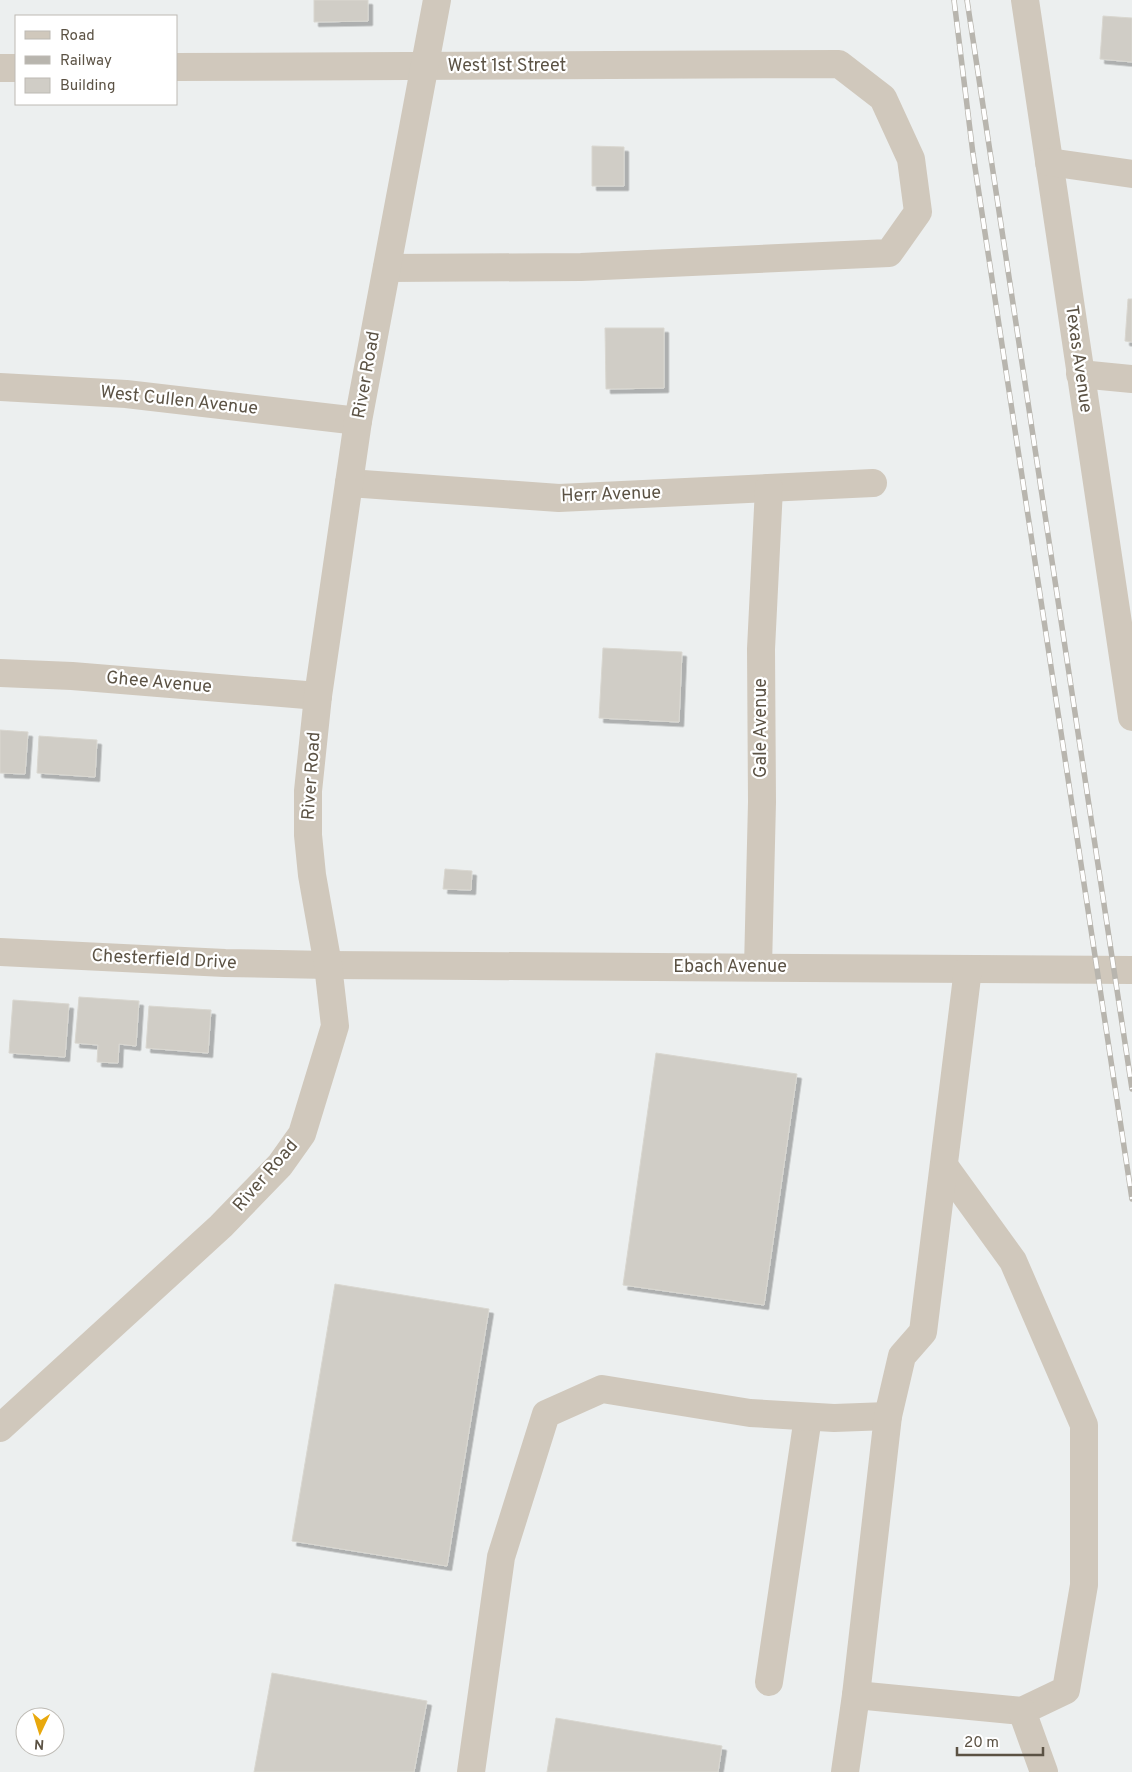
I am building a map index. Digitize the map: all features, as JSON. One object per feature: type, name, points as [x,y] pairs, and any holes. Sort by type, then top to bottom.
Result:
[{"type":"street","name":"River Road","points":[[0,1428],[221,1226],[280,1165],[302,1134],[335,1026],[328,965],[312,875],[308,835],[308,791],[318,696],[358,421],[437,0]]},
{"type":"street","name":"Texas Avenue","points":[[1025,0],[1080,374],[1127,656],[1132,717]]},
{"type":"street","name":"West 1st Street","points":[[178,67],[839,64],[883,98],[911,159],[918,212],[889,253],[582,267],[387,268]]},
{"type":"street","points":[[0,68],[15,68]]},
{"type":"street","points":[[1049,162],[1132,174]]},
{"type":"street","points":[[1080,374],[1132,379]]},
{"type":"street","name":"West Cullen Avenue","points":[[0,387],[126,394],[358,421]]},
{"type":"street","name":"Herr Avenue","points":[[349,483],[559,498],[873,483]]},
{"type":"street","name":"Gale Avenue","points":[[758,967],[762,802],[761,649],[769,488]]},
{"type":"street","name":"Ghee Avenue","points":[[0,673],[72,676],[318,696]]},
{"type":"street","name":"Chesterfield Drive","points":[[0,952],[226,963],[328,965]]},
{"type":"street","name":"Ebach Avenue","points":[[328,965],[1132,970]]},
{"type":"street","points":[[845,1772],[856,1695],[888,1416],[902,1356],[923,1332],[968,969]]},
{"type":"street","points":[[856,1695],[1022,1711],[1066,1690],[1084,1585],[1084,1425],[1013,1261],[944,1167]]},
{"type":"street","points":[[472,1772],[501,1557],[546,1414],[602,1390],[750,1413],[834,1418],[888,1416]]},
{"type":"street","points":[[769,1682],[808,1417]]},
{"type":"street","points":[[1022,1711],[1044,1772]]},
{"type":"building","points":[[314,0],[368,0],[368,21],[314,22]]},
{"type":"building","points":[[1103,16],[1132,18],[1132,62],[1100,59]]},
{"type":"building","points":[[592,146],[624,147],[624,186],[592,186]]},
{"type":"building","points":[[1128,299],[1132,299],[1132,342],[1125,341]]},
{"type":"building","points":[[605,328],[664,328],[664,388],[606,389]]},
{"type":"building","points":[[603,648],[682,652],[679,722],[599,718]]},
{"type":"building","points":[[0,730],[28,732],[25,774],[0,773]]},
{"type":"building","points":[[39,736],[97,740],[95,777],[37,773]]},
{"type":"building","points":[[445,869],[472,871],[471,890],[443,889]]},
{"type":"building","points":[[79,997],[139,1001],[136,1046],[119,1044],[118,1063],[97,1062],[98,1045],[75,1043]]},
{"type":"building","points":[[13,1000],[69,1004],[65,1057],[9,1053]]},
{"type":"building","points":[[149,1006],[211,1010],[208,1053],[146,1048]]},
{"type":"building","points":[[656,1053],[797,1074],[764,1305],[623,1285]]},
{"type":"building","points":[[335,1284],[489,1309],[447,1566],[292,1541]]},
{"type":"building","points":[[272,1673],[427,1701],[414,1772],[254,1772]]},
{"type":"building","points":[[556,1718],[722,1746],[718,1772],[547,1772]]},
{"type":"railway","points":[[954,0],[973,154],[1132,1199]]},
{"type":"railway","points":[[967,0],[1132,1089]]}]
